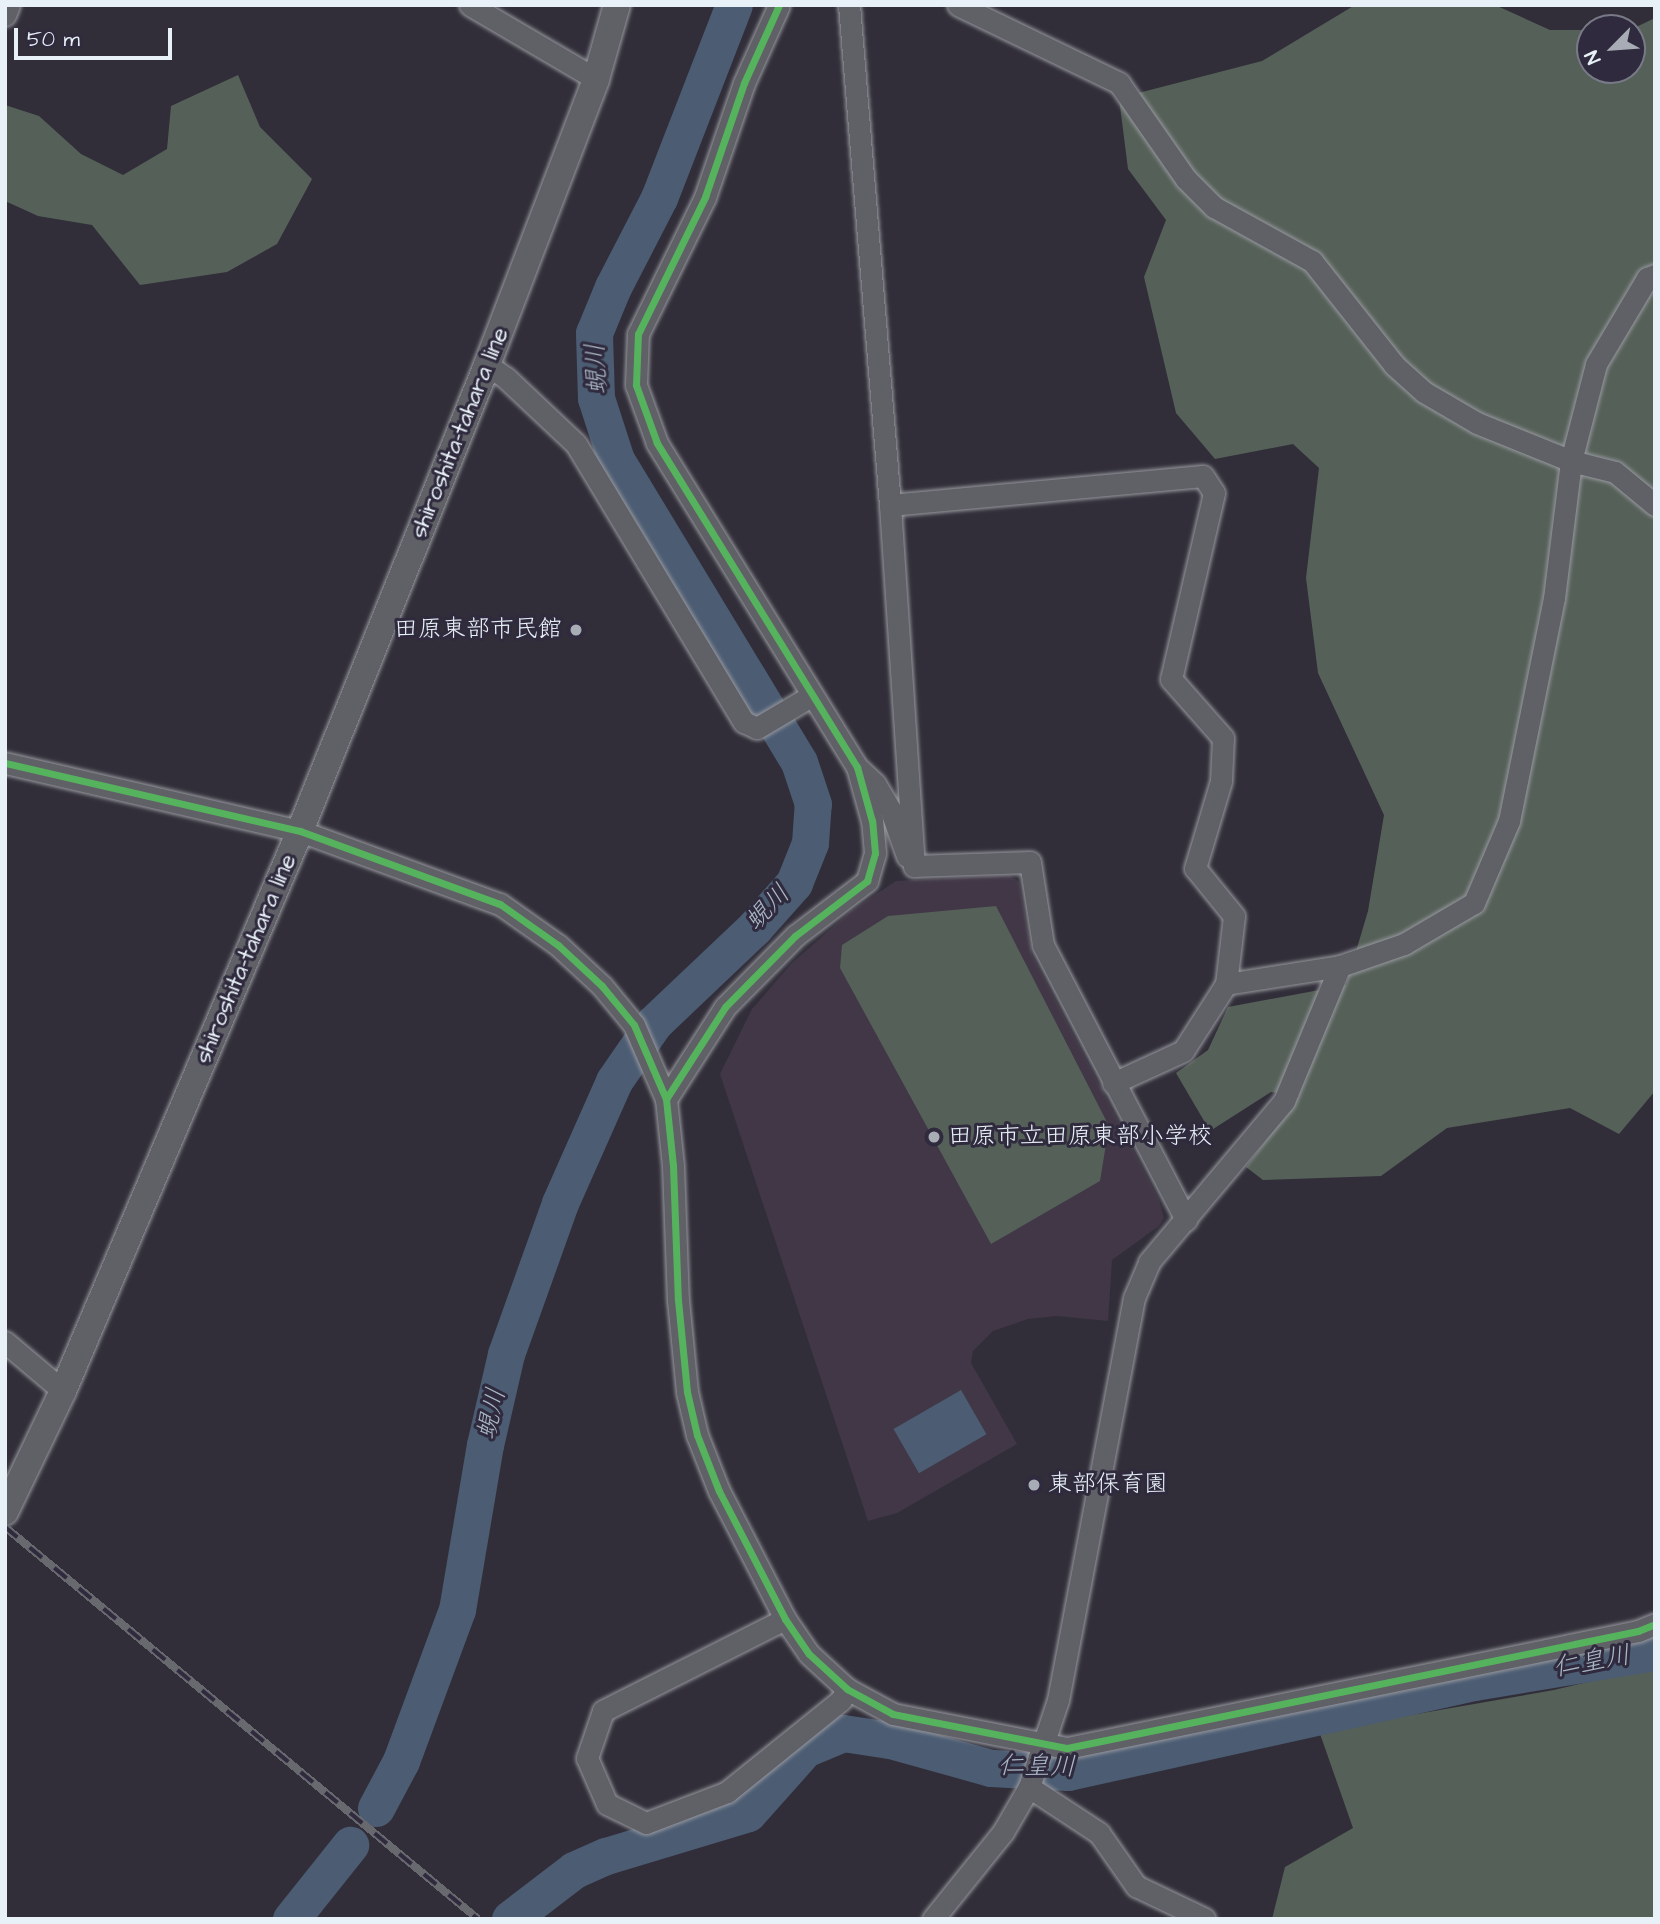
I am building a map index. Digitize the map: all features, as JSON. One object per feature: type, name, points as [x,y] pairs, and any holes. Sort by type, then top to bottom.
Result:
[{"type":"main road","name":"shiroshita-tahara line","points":[[5,1512],[63,1391],[300,831],[487,365],[596,79],[617,5]]},
{"type":"street","points":[[5,15],[9,5]]},
{"type":"street","points":[[779,5],[744,83],[705,197],[638,334],[636,385],[657,443],[811,696],[857,767],[875,784],[891,811],[904,851],[914,866]]},
{"type":"street","points":[[849,5],[890,506],[914,866]]},
{"type":"street","points":[[958,5],[1119,83],[1186,179],[1214,207],[1312,261],[1394,365],[1424,392],[1477,423],[1571,461],[1615,472],[1655,505]]},
{"type":"street","points":[[475,6],[596,79]]},
{"type":"street","points":[[1226,984],[1340,966],[1404,944],[1474,903],[1509,821],[1554,598],[1571,461],[1596,364],[1647,278],[1655,275]]},
{"type":"street","points":[[487,365],[506,378],[576,444],[744,722],[757,728],[811,696]]},
{"type":"street","points":[[890,506],[1203,476],[1214,493],[1171,679],[1223,738],[1222,781],[1195,868],[1234,916],[1226,984],[1183,1051],[1113,1083]]},
{"type":"street","points":[[5,762],[300,831],[500,904],[558,945],[602,986],[634,1025],[666,1099],[673,1166],[678,1300],[689,1402],[697,1435],[719,1491],[785,1619],[809,1654],[848,1689],[893,1714],[1067,1748],[1638,1631],[1655,1624]]},
{"type":"street","points":[[666,1099],[724,1007],[795,936],[867,881],[875,853],[872,821],[857,767]]},
{"type":"street","points":[[914,866],[1030,862],[1043,945],[1186,1220]]},
{"type":"street","points":[[933,1919],[1003,1832],[1029,1787],[1058,1700],[1134,1298],[1149,1262],[1284,1101],[1340,966]]},
{"type":"street","points":[[5,1342],[63,1391]]},
{"type":"street","points":[[785,1619],[603,1711],[587,1758],[607,1804],[646,1823],[727,1792],[841,1700],[848,1689]]},
{"type":"street","points":[[1029,1787],[1099,1833],[1136,1886],[1205,1919]]},
{"type":"shaded area","points":[[1355,5],[1495,5],[1550,30],[1576,30],[1576,84],[1646,84],[1646,22],[1655,18],[1655,1091],[1619,1134],[1570,1108],[1447,1128],[1381,1176],[1263,1180],[1246,1167],[1299,1096],[1271,1092],[1210,1131],[1176,1073],[1208,1050],[1228,1007],[1346,985],[1368,911],[1384,815],[1318,673],[1306,578],[1319,468],[1293,444],[1215,459],[1176,413],[1144,277],[1166,220],[1128,169],[1119,98],[1262,61]]},
{"type":"shaded area","points":[[238,75],[260,127],[312,179],[277,244],[227,272],[140,285],[92,225],[38,216],[5,201],[5,105],[39,116],[81,154],[123,175],[167,149],[171,106]]},
{"type":"shaded area","name":"田原市立田原東部小学校","points":[[1010,875],[1019,882],[1032,955],[1159,1200],[1164,1218],[1159,1226],[1112,1260],[1108,1321],[1057,1316],[1028,1319],[993,1331],[973,1351],[971,1363],[1017,1444],[897,1513],[868,1521],[720,1074],[752,1009],[791,964],[851,911],[896,881]]},
{"type":"shaded area","points":[[996,906],[1109,1126],[1100,1181],[991,1244],[840,968],[842,945],[888,916]]},
{"type":"shaded area","points":[[1655,1666],[1655,1919],[1272,1919],[1285,1867],[1353,1828],[1319,1731],[1554,1690]]},
{"type":"water","points":[[961,1390],[987,1434],[919,1473],[893,1429]]},
{"type":"waterway","name":"蜆川","points":[[376,1808],[401,1761],[457,1610],[485,1445],[506,1354],[560,1203],[614,1081],[654,1023],[755,927],[794,883],[810,843],[813,804],[799,762],[616,460],[596,398],[594,333],[613,287],[659,198],[734,5]]},
{"type":"waterway","name":"仁皇川","points":[[510,1919],[574,1870],[606,1856],[748,1813],[805,1749],[843,1733],[890,1740],[991,1768],[1068,1772],[1474,1682],[1655,1652]]},
{"type":"waterway","name":"蜆川","points":[[291,1919],[350,1845]]},
{"type":"railway","points":[[5,1527],[478,1919]]},
{"type":"cycle path","points":[[666,1099],[725,1007],[795,936],[867,881],[875,853],[872,821],[857,767],[657,443],[636,385],[638,334],[705,197],[744,83],[779,5]]},
{"type":"cycle path","points":[[5,763],[300,831],[500,904],[558,945],[602,986],[634,1025],[666,1099],[673,1166],[678,1300],[687,1392],[697,1435],[719,1491],[785,1619],[809,1654],[847,1689],[893,1714],[1067,1748],[1638,1631],[1655,1624]]},
{"type":"place","name":"田原東部市民館","points":[[576,630]]},
{"type":"place","name":"田原市立田原東部小学校","points":[[934,1137]]},
{"type":"place","name":"東部保育園","points":[[1034,1485]]}]
